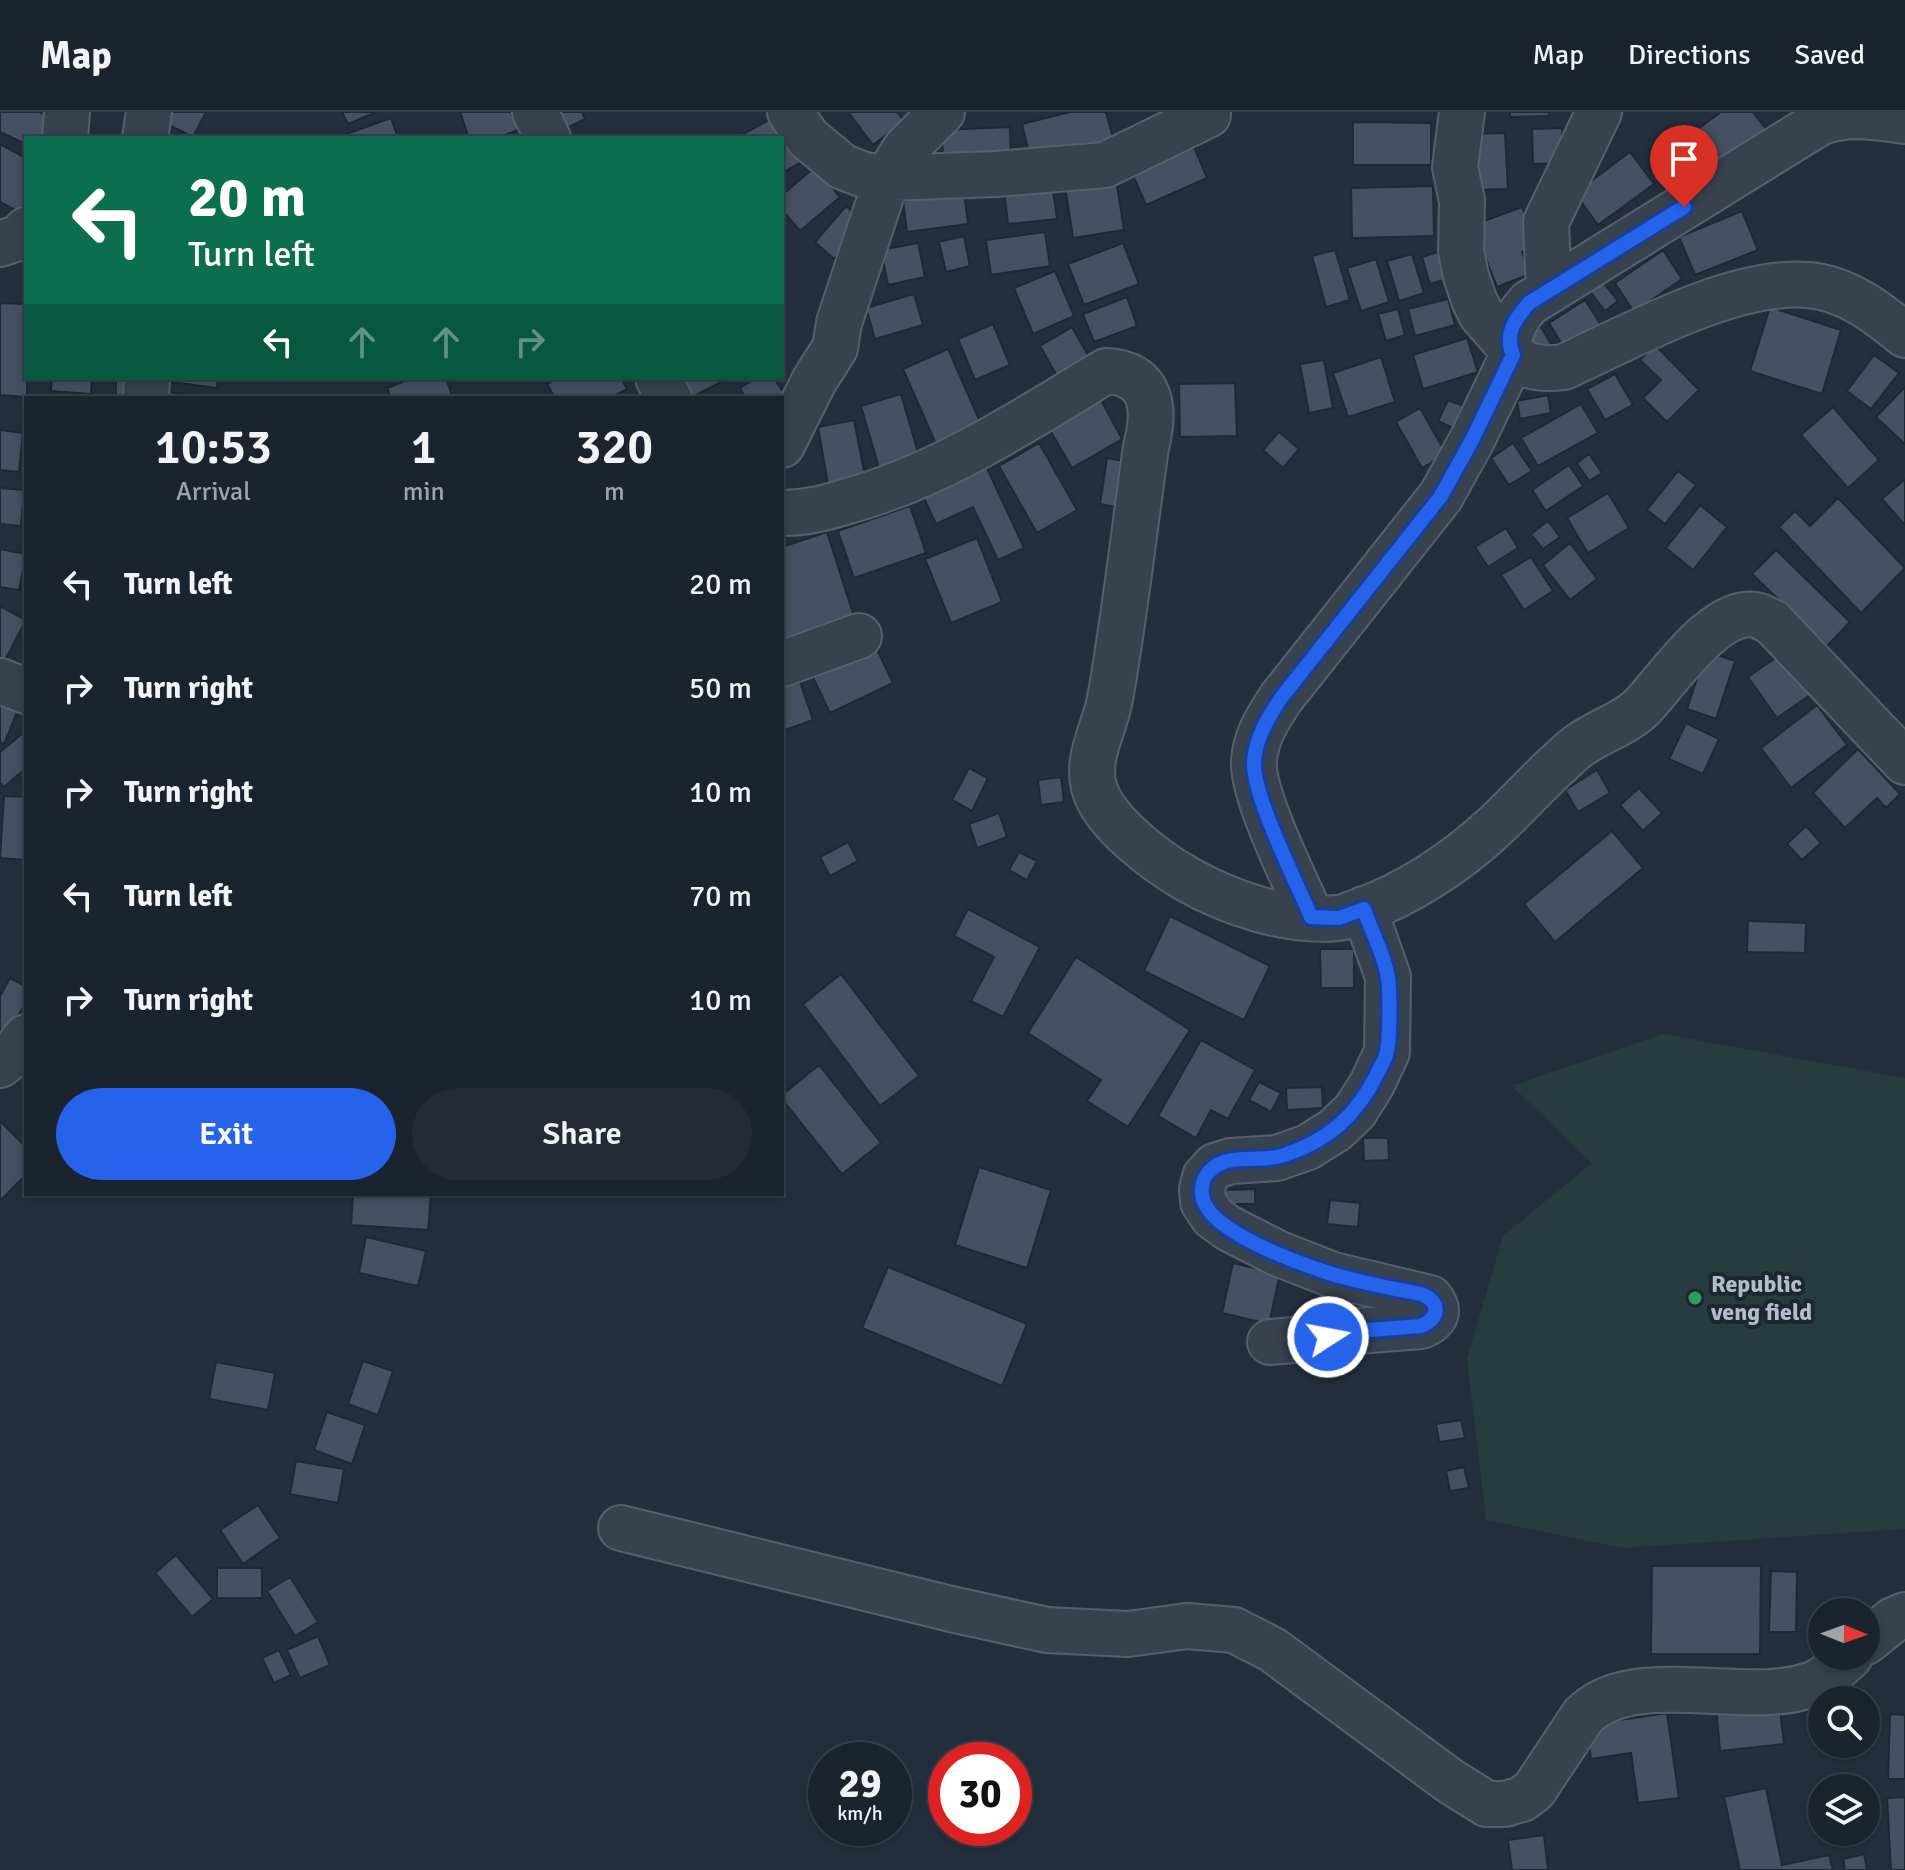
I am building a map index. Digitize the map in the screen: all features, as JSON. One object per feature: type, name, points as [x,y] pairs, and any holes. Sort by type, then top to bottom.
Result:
[{"type":"street","points":[[65,136],[67,112]]},
{"type":"street","points":[[145,136],[149,112]]},
{"type":"street","points":[[535,112],[547,136]]},
{"type":"street","points":[[790,112],[808,138],[843,167],[864,175],[887,178],[996,174],[1105,165],[1208,115]]},
{"type":"street","points":[[784,441],[814,381],[835,348],[839,323],[887,178],[905,149],[942,112]]},
{"type":"street","points":[[1462,112],[1455,167],[1462,201],[1460,224],[1464,264],[1481,314],[1526,366],[1546,369],[1564,367],[1678,315],[1732,296],[1773,287],[1796,286],[1833,291],[1879,313],[1905,335]]},
{"type":"street","points":[[1549,291],[1546,222],[1599,112]]},
{"type":"street","points":[[1311,917],[1260,795],[1254,762],[1260,731],[1281,698],[1441,496],[1472,440],[1510,350],[1509,331],[1518,315],[1529,303],[1819,123],[1835,116],[1858,115],[1905,121]]},
{"type":"street","points":[[0,244],[20,237],[24,232]]},
{"type":"street","points":[[784,513],[806,513],[877,493],[970,454],[1106,371],[1121,372],[1132,379],[1145,391],[1152,407],[1152,424],[1146,447],[1110,703],[1092,768],[1093,786],[1114,820],[1168,869],[1239,904],[1269,912],[1339,918],[1391,900],[1419,884],[1492,830],[1580,744],[1641,708],[1668,673],[1723,622],[1738,616],[1755,614],[1772,622],[1905,762]]},
{"type":"street","points":[[784,663],[859,636]]},
{"type":"street","points":[[0,681],[24,690]]},
{"type":"street","points":[[1270,1342],[1421,1326],[1432,1322],[1437,1314],[1437,1306],[1421,1294],[1333,1275],[1250,1240],[1213,1217],[1203,1202],[1205,1177],[1215,1166],[1231,1161],[1277,1158],[1308,1147],[1335,1130],[1355,1111],[1372,1084],[1387,1052],[1388,977],[1364,909]]},
{"type":"street","points":[[0,1065],[24,1040]]},
{"type":"street","points":[[621,1528],[1047,1630],[1128,1634],[1187,1626],[1234,1630],[1273,1650],[1450,1781],[1487,1804],[1514,1802],[1534,1790],[1583,1716],[1592,1706],[1608,1698],[1635,1691],[1793,1690],[1823,1680],[1834,1670]]},
{"type":"street","points":[[1880,1631],[1905,1615]]},
{"type":"green space","name":"Republic veng field","points":[[1663,1034],[1905,1078],[1905,1529],[1623,1548],[1486,1520],[1467,1359],[1503,1236],[1592,1163],[1512,1086]]},
{"type":"building","points":[[0,112],[39,112],[54,119],[46,136],[24,136],[24,143],[0,132]]},
{"type":"building","points":[[171,112],[206,112],[194,136],[165,123]]},
{"type":"building","points":[[342,112],[376,112],[348,124]]},
{"type":"building","points":[[460,112],[511,112],[518,130],[502,136],[468,136]]},
{"type":"building","points":[[582,112],[585,119],[563,130],[556,115]]},
{"type":"building","points":[[848,112],[897,112],[904,121],[873,145]]},
{"type":"building","points":[[1070,112],[1106,112],[1114,141],[1031,162],[1022,124]]},
{"type":"building","points":[[1510,112],[1549,112],[1549,116],[1510,117]]},
{"type":"building","points":[[1721,112],[1753,112],[1766,129],[1715,167],[1691,134]]},
{"type":"building","points":[[776,116],[802,162],[784,172],[784,136],[740,136]]},
{"type":"building","points":[[391,118],[397,136],[341,136]]},
{"type":"building","points":[[1353,122],[1431,123],[1431,165],[1353,165]]},
{"type":"building","points":[[1010,127],[1011,162],[943,164],[942,130]]},
{"type":"building","points":[[1562,128],[1563,163],[1533,164],[1532,129]]},
{"type":"building","points":[[1505,133],[1508,189],[1474,190],[1470,134]]},
{"type":"building","points":[[1190,137],[1207,178],[1146,205],[1128,164]]},
{"type":"building","points":[[0,144],[24,157],[24,203],[19,212],[0,202]]},
{"type":"building","points":[[1630,152],[1654,184],[1598,225],[1575,193]]},
{"type":"building","points":[[815,167],[840,197],[800,231],[784,212],[784,193]]},
{"type":"building","points":[[1115,172],[1124,230],[1073,238],[1064,179]]},
{"type":"building","points":[[1052,183],[1057,219],[1008,224],[1004,189]]},
{"type":"building","points":[[1433,186],[1434,236],[1352,238],[1351,188]]},
{"type":"building","points":[[964,192],[968,224],[907,232],[903,201]]},
{"type":"building","points":[[846,206],[866,224],[834,259],[815,242]]},
{"type":"building","points":[[1522,207],[1537,246],[1522,252],[1530,274],[1497,287],[1473,225]]},
{"type":"building","points":[[1742,211],[1758,250],[1695,275],[1679,237]]},
{"type":"building","points":[[1045,232],[1050,266],[991,275],[986,240]]},
{"type":"building","points":[[964,236],[970,266],[946,272],[939,242]]},
{"type":"building","points":[[918,243],[925,277],[888,285],[881,250]]},
{"type":"building","points":[[1123,243],[1139,284],[1084,305],[1068,264]]},
{"type":"building","points":[[1335,250],[1350,300],[1326,307],[1312,256]]},
{"type":"building","points":[[1663,250],[1682,279],[1634,312],[1615,283]]},
{"type":"building","points":[[1438,252],[1447,279],[1430,284],[1422,257]]},
{"type":"building","points":[[1412,254],[1424,293],[1399,301],[1387,261]]},
{"type":"building","points":[[1376,259],[1389,302],[1361,311],[1347,268]]},
{"type":"building","points":[[1055,271],[1074,316],[1033,334],[1014,288]]},
{"type":"building","points":[[1603,282],[1618,301],[1605,311],[1590,291]]},
{"type":"building","points":[[914,294],[923,325],[875,339],[866,308]]},
{"type":"building","points":[[1127,297],[1137,326],[1094,342],[1083,314]]},
{"type":"building","points":[[1448,299],[1455,325],[1415,336],[1408,309]]},
{"type":"building","points":[[1585,300],[1603,328],[1566,351],[1549,323]]},
{"type":"building","points":[[0,303],[24,304],[24,380],[27,380],[27,396],[0,395]]},
{"type":"building","points":[[1770,307],[1841,330],[1822,394],[1750,371]]},
{"type":"building","points":[[1398,309],[1405,335],[1386,341],[1378,314]]},
{"type":"building","points":[[993,324],[1010,365],[975,380],[958,339]]},
{"type":"building","points":[[1072,327],[1089,357],[1057,376],[1040,346]]},
{"type":"building","points":[[1541,327],[1551,344],[1536,353],[1526,337]]},
{"type":"building","points":[[1467,338],[1478,372],[1423,389],[1413,355]]},
{"type":"building","points":[[1655,345],[1699,390],[1667,422],[1643,398],[1661,380],[1640,360]]},
{"type":"building","points":[[948,349],[981,424],[936,444],[903,369]]},
{"type":"building","points":[[1874,355],[1899,373],[1871,409],[1847,391]]},
{"type":"building","points":[[1381,357],[1395,402],[1348,417],[1333,373]]},
{"type":"building","points":[[1324,360],[1333,408],[1309,413],[1300,364]]},
{"type":"building","points":[[1615,374],[1633,405],[1605,420],[1587,389]]},
{"type":"building","points":[[52,380],[92,380],[91,394],[51,391]]},
{"type":"building","points":[[116,380],[138,380],[138,396],[116,396]]},
{"type":"building","points":[[164,380],[218,380],[217,388]]},
{"type":"building","points":[[408,380],[447,380],[452,396],[390,396],[387,388]]},
{"type":"building","points":[[554,380],[622,380],[627,389],[614,396],[554,396],[547,384]]},
{"type":"building","points":[[675,380],[725,380],[694,396],[688,396]]},
{"type":"building","points":[[753,380],[775,380],[790,403],[784,396],[745,396],[740,388]]},
{"type":"building","points":[[1235,383],[1237,436],[1180,437],[1179,384]]},
{"type":"building","points":[[1471,387],[1485,393],[1445,444],[1453,428],[1438,421],[1448,400],[1463,406]]},
{"type":"building","points":[[1905,387],[1905,444],[1876,417]]},
{"type":"building","points":[[167,392],[206,396],[167,396]]},
{"type":"building","points":[[901,394],[919,456],[879,468],[861,406]]},
{"type":"building","points":[[1548,395],[1551,413],[1520,419],[1517,401]]},
{"type":"building","points":[[1101,400],[1122,439],[1072,468],[1050,430]]},
{"type":"building","points":[[1581,404],[1598,433],[1538,466],[1521,438]]},
{"type":"building","points":[[1833,407],[1879,460],[1848,488],[1801,435]]},
{"type":"building","points":[[1420,408],[1446,454],[1422,468],[1396,422]]},
{"type":"building","points":[[854,420],[865,476],[828,484],[818,427]]},
{"type":"building","points":[[0,430],[23,433],[19,472],[0,470]]},
{"type":"building","points":[[1279,432],[1299,449],[1283,468],[1263,450]]},
{"type":"building","points":[[1039,443],[1077,510],[1037,533],[999,466]]},
{"type":"building","points":[[1513,443],[1532,471],[1509,485],[1491,458]]},
{"type":"building","points":[[1589,454],[1602,473],[1589,481],[1577,463]]},
{"type":"building","points":[[1107,458],[1129,462],[1122,508],[1100,504]]},
{"type":"building","points":[[1569,465],[1583,486],[1546,511],[1532,490]]},
{"type":"building","points":[[986,466],[1024,548],[998,560],[973,507],[936,524],[923,496]]},
{"type":"building","points":[[1678,471],[1696,485],[1665,524],[1647,510]]},
{"type":"building","points":[[1905,479],[1905,525],[1882,499]]},
{"type":"building","points":[[0,488],[24,490],[21,526],[0,524]]},
{"type":"building","points":[[1608,493],[1629,528],[1588,553],[1567,518]]},
{"type":"building","points":[[1838,498],[1905,568],[1861,613],[1779,527],[1795,511],[1810,526]]},
{"type":"building","points":[[1700,505],[1727,527],[1693,570],[1666,548]]},
{"type":"building","points":[[910,506],[926,553],[854,578],[838,531]]},
{"type":"building","points":[[1548,521],[1560,537],[1543,549],[1531,534]]},
{"type":"building","points":[[1506,528],[1518,548],[1488,567],[1475,547]]},
{"type":"building","points":[[827,532],[856,623],[786,645],[784,546]]},
{"type":"building","points":[[977,538],[1002,602],[951,623],[925,559]]},
{"type":"building","points":[[1570,543],[1597,579],[1570,600],[1543,565]]},
{"type":"building","points":[[0,549],[24,554],[19,590],[0,587]]},
{"type":"building","points":[[1776,550],[1850,622],[1827,646],[1752,574]]},
{"type":"building","points":[[1531,557],[1553,591],[1524,610],[1501,575]]},
{"type":"building","points":[[0,606],[24,619],[24,624],[0,667]]},
{"type":"building","points":[[874,643],[893,683],[830,713],[811,673]]},
{"type":"building","points":[[1706,651],[1735,661],[1716,719],[1687,709]]},
{"type":"building","points":[[1784,652],[1813,693],[1777,718],[1748,677]]},
{"type":"building","points":[[798,676],[813,720],[784,730],[784,680]]},
{"type":"building","points":[[0,703],[18,710],[4,744],[0,742]]},
{"type":"building","points":[[1817,705],[1847,745],[1791,788],[1761,748]]},
{"type":"building","points":[[1686,723],[1719,739],[1703,774],[1669,759]]},
{"type":"building","points":[[24,734],[24,770],[4,787],[0,782],[0,752]]},
{"type":"building","points":[[1858,749],[1900,794],[1886,808],[1877,798],[1845,828],[1813,793]]},
{"type":"building","points":[[969,768],[988,778],[972,811],[952,800]]},
{"type":"building","points":[[1597,770],[1610,793],[1578,812],[1565,790]]},
{"type":"building","points":[[1061,777],[1064,802],[1041,805],[1038,780]]},
{"type":"building","points":[[1639,788],[1662,813],[1643,831],[1620,805]]},
{"type":"building","points":[[4,796],[24,797],[24,860],[0,858]]},
{"type":"building","points":[[999,813],[1007,837],[977,848],[969,824]]},
{"type":"building","points":[[1806,826],[1821,843],[1802,860],[1787,844]]},
{"type":"building","points":[[1612,831],[1643,868],[1555,942],[1524,904]]},
{"type":"building","points":[[848,842],[858,861],[830,876],[820,857]]},
{"type":"building","points":[[1019,852],[1037,861],[1027,880],[1009,870]]},
{"type":"building","points":[[968,909],[1040,947],[1003,1017],[971,1001],[994,957],[954,936]]},
{"type":"building","points":[[1170,916],[1270,966],[1244,1020],[1144,971]]},
{"type":"building","points":[[1748,921],[1806,923],[1805,953],[1747,952]]},
{"type":"building","points":[[1320,949],[1354,949],[1354,988],[1321,988]]},
{"type":"building","points":[[1076,957],[1190,1030],[1128,1127],[1087,1101],[1101,1080],[1028,1033]]},
{"type":"building","points":[[841,974],[919,1076],[880,1106],[803,1004]]},
{"type":"building","points":[[10,978],[24,986],[24,1005],[0,1047],[0,996]]},
{"type":"building","points":[[1201,1040],[1255,1070],[1228,1119],[1211,1110],[1196,1138],[1158,1116]]},
{"type":"building","points":[[819,1065],[881,1143],[842,1174],[784,1102],[784,1093]]},
{"type":"building","points":[[1259,1082],[1281,1093],[1271,1112],[1249,1100]]},
{"type":"building","points":[[1322,1087],[1323,1108],[1287,1110],[1286,1088]]},
{"type":"building","points":[[0,1121],[24,1145],[24,1177],[0,1201]]},
{"type":"building","points":[[1363,1138],[1388,1138],[1389,1160],[1364,1161]]},
{"type":"building","points":[[979,1167],[1051,1190],[1027,1268],[955,1245]]},
{"type":"building","points":[[1255,1189],[1255,1204],[1224,1204],[1224,1190]]},
{"type":"building","points":[[353,1196],[431,1196],[428,1230],[351,1225]]},
{"type":"building","points":[[1330,1200],[1360,1203],[1358,1227],[1327,1224]]},
{"type":"building","points":[[366,1237],[426,1251],[418,1286],[359,1273]]},
{"type":"building","points":[[1233,1263],[1280,1274],[1269,1324],[1222,1313]]},
{"type":"building","points":[[888,1267],[1027,1324],[1002,1386],[862,1328]]},
{"type":"building","points":[[363,1361],[393,1371],[378,1415],[348,1404]]},
{"type":"building","points":[[216,1362],[275,1373],[268,1410],[209,1399]]},
{"type":"building","points":[[327,1412],[365,1425],[352,1464],[314,1450]]},
{"type":"building","points":[[1461,1420],[1465,1438],[1439,1442],[1436,1424]]},
{"type":"building","points":[[296,1461],[344,1469],[338,1503],[290,1494]]},
{"type":"building","points":[[1464,1467],[1469,1488],[1450,1491],[1446,1471]]},
{"type":"building","points":[[258,1505],[280,1538],[243,1564],[220,1530]]},
{"type":"building","points":[[176,1555],[213,1599],[192,1617],[155,1573]]},
{"type":"building","points":[[1652,1566],[1761,1566],[1760,1654],[1651,1654]]},
{"type":"building","points":[[217,1568],[262,1568],[262,1598],[217,1598]]},
{"type":"building","points":[[1771,1571],[1797,1572],[1796,1632],[1769,1632]]},
{"type":"building","points":[[290,1577],[318,1622],[295,1636],[267,1591]]},
{"type":"building","points":[[318,1636],[330,1665],[300,1678],[287,1650]]},
{"type":"building","points":[[279,1650],[291,1675],[274,1683],[262,1658]]},
{"type":"building","points":[[1779,1701],[1784,1744],[1720,1751],[1716,1707]]},
{"type":"building","points":[[1667,1713],[1679,1798],[1638,1803],[1631,1753],[1591,1759],[1586,1725]]},
{"type":"building","points":[[1890,1714],[1905,1715],[1905,1779],[1888,1779]]},
{"type":"building","points":[[1766,1788],[1782,1865],[1829,1855],[1833,1870],[1740,1870],[1724,1797]]},
{"type":"building","points":[[1905,1797],[1905,1870],[1891,1870],[1887,1798]]},
{"type":"building","points":[[1544,1835],[1548,1870],[1512,1870],[1508,1840]]},
{"type":"building","points":[[1864,1854],[1867,1870],[1845,1870],[1843,1859]]},
{"type":"place","name":"Republic veng field","points":[[1695,1298]]},
{"type":"route","points":[[1328,1337],[1344,1332],[1421,1326],[1432,1322],[1437,1306],[1421,1294],[1333,1275],[1277,1253],[1228,1228],[1213,1217],[1203,1202],[1205,1177],[1215,1166],[1231,1161],[1277,1158],[1308,1147],[1335,1130],[1355,1111],[1387,1052],[1388,977],[1364,909],[1339,918],[1311,917],[1260,795],[1254,762],[1260,731],[1281,698],[1441,496],[1513,355],[1508,345],[1509,331],[1518,315],[1529,303],[1684,207]]}]
